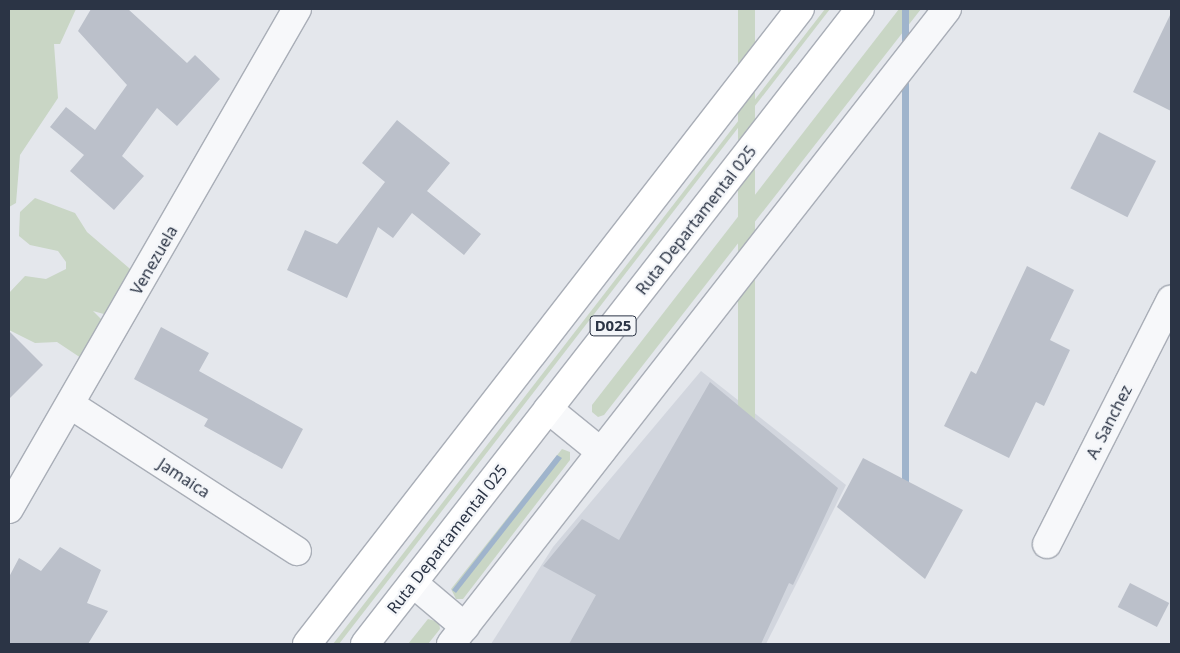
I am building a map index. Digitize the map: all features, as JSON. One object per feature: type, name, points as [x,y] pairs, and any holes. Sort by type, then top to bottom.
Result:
[{"type":"highway","name":"D025","points":[[307,644],[800,9]]},
{"type":"highway","name":"Ruta Departamental 025","points":[[365,644],[860,9]]},
{"type":"street","name":"Venezuela","points":[[9,509],[71,405],[297,9]]},
{"type":"street","points":[[413,583],[458,636],[947,9]]},
{"type":"street","name":"A. Sanchez","points":[[1047,544],[1171,300]]},
{"type":"street","name":"Jamaica","points":[[71,405],[297,551]]},
{"type":"street","points":[[548,409],[601,452]]},
{"type":"shaded area","points":[[701,371],[846,485],[766,644],[491,644],[553,547]]},
{"type":"green space","points":[[9,9],[76,9],[60,44],[54,44],[58,98],[20,155],[16,203],[9,207]]},
{"type":"green space","points":[[738,9],[755,9],[755,644],[738,644]]},
{"type":"green space","points":[[825,9],[830,9],[339,644],[333,644]]},
{"type":"green space","points":[[899,9],[921,9],[604,415],[598,417],[592,412],[592,405]]},
{"type":"green space","points":[[35,198],[75,213],[87,232],[143,280],[143,308],[131,316],[118,318],[93,311],[117,335],[87,362],[57,342],[35,343],[9,330],[9,293],[25,276],[46,279],[66,269],[66,262],[58,251],[30,245],[19,236],[20,212]]},
{"type":"green space","points":[[562,449],[570,452],[570,460],[463,599],[456,599],[451,589]]},
{"type":"green space","points":[[428,619],[439,622],[440,629],[428,644],[408,644]]},
{"type":"water","points":[[902,9],[909,9],[909,514],[902,514]]},
{"type":"water","points":[[557,455],[562,458],[456,593],[452,590]]},
{"type":"building","points":[[91,9],[128,9],[187,63],[195,55],[220,79],[177,126],[157,108],[122,156],[144,176],[114,210],[70,171],[84,155],[50,127],[66,107],[95,130],[127,85],[78,31]]},
{"type":"building","points":[[1171,13],[1171,111],[1133,92]]},
{"type":"building","points":[[397,120],[450,163],[427,191],[481,234],[464,255],[412,213],[393,238],[378,227],[347,298],[287,270],[305,230],[337,244],[385,182],[362,163]]},
{"type":"building","points":[[1099,132],[1156,161],[1127,217],[1070,188]]},
{"type":"building","points":[[1027,266],[1074,290],[1050,340],[1070,350],[1044,406],[1036,402],[1009,458],[944,426],[971,371],[976,374]]},
{"type":"building","points":[[161,327],[209,353],[199,371],[303,429],[282,469],[204,426],[208,419],[134,379]]},
{"type":"building","points":[[9,331],[43,365],[9,399]]},
{"type":"building","points":[[710,382],[838,488],[793,585],[789,583],[761,644],[569,644],[596,595],[543,566],[582,519],[619,540]]},
{"type":"building","points":[[863,458],[963,510],[925,579],[837,507]]},
{"type":"building","points":[[60,547],[101,570],[87,603],[108,611],[88,644],[9,644],[9,577],[19,558],[41,571]]},
{"type":"building","points":[[1130,583],[1169,603],[1157,627],[1118,607]]}]
